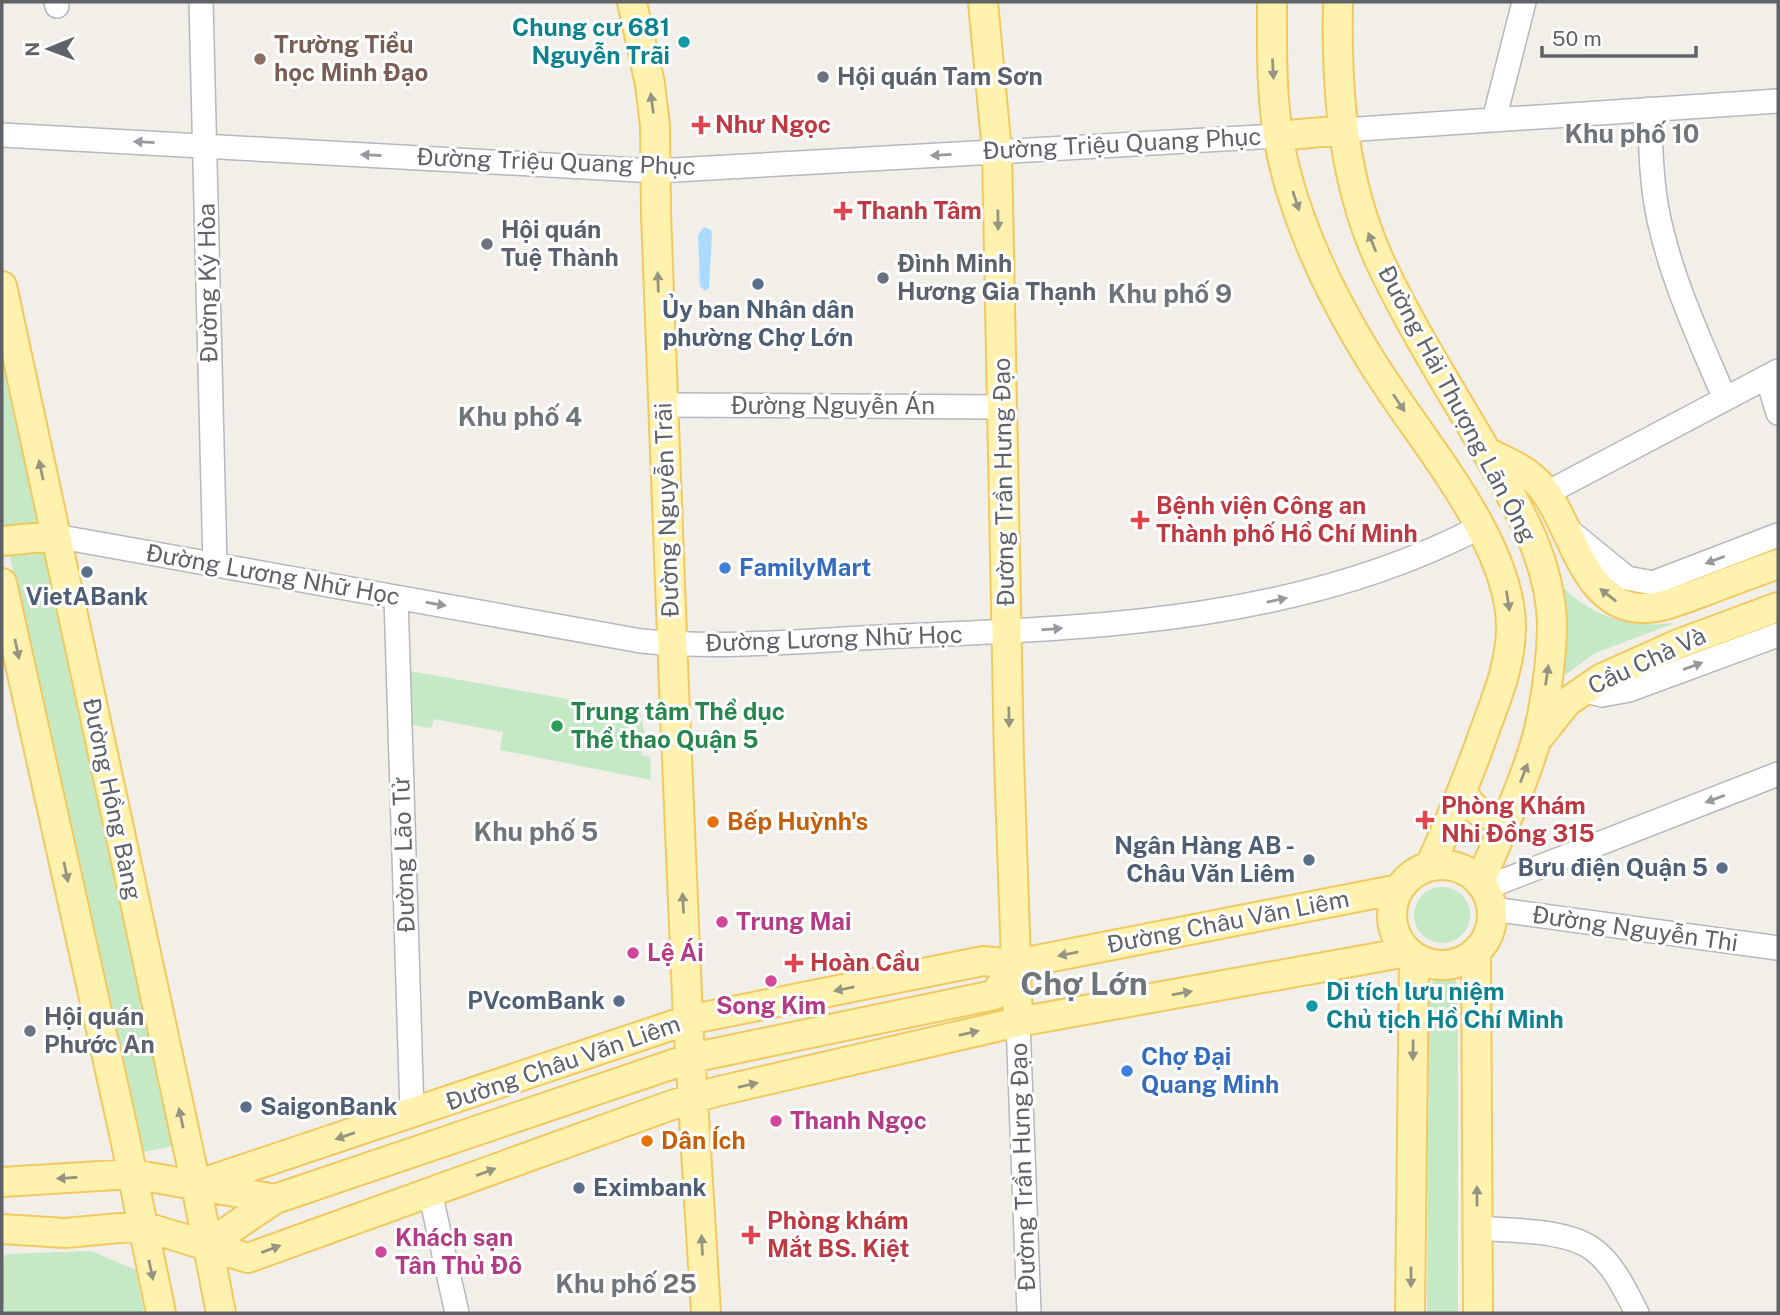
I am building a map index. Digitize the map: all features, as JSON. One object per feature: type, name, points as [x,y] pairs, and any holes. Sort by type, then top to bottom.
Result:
[{"type":"main road","name":"Đường Nguyễn Trãi","points":[[632,2],[653,107],[672,644],[688,1020],[694,1098]]},
{"type":"main road","name":"Đường Trần Hưng Đạo","points":[[983,2],[997,152],[1018,1022]]},
{"type":"main road","name":"Đường Hải Thượng Lãn Ông","points":[[1272,2],[1272,60],[1278,136],[1304,227],[1337,302],[1385,383],[1480,527],[1500,570],[1508,597],[1511,625],[1509,653],[1502,683],[1463,793],[1430,866]]},
{"type":"main road","name":"Đường Hải Thượng Lãn Ông","points":[[1338,2],[1339,92],[1343,131],[1355,190],[1381,265],[1406,314],[1518,505],[1529,529],[1550,601],[1551,645],[1536,742],[1506,817],[1486,893]]},
{"type":"main road","points":[[1278,136],[1343,131]]},
{"type":"main road","name":"Đường Hồng Bàng","points":[[2,286],[196,1185],[221,1313]]},
{"type":"main road","name":"Cầu Chà Và","points":[[1486,452],[1524,471],[1547,493],[1590,577],[1602,592],[1616,602],[1647,608],[1672,603],[1778,564]]},
{"type":"main road","points":[[2,541],[55,536]]},
{"type":"main road","points":[[2,583],[160,1313]]},
{"type":"main road","name":"Cầu Chà Và","points":[[1536,742],[1556,714],[1582,690],[1602,678],[1678,643],[1778,607]]},
{"type":"main road","points":[[1463,793],[1470,806],[1482,815],[1506,817]]},
{"type":"main road","points":[[1441,864],[1463,869],[1486,893],[1489,933],[1476,953],[1452,965],[1438,966],[1425,963],[1410,954],[1397,938],[1392,920],[1393,905],[1399,889],[1418,871],[1441,864]]},
{"type":"main road","name":"Đường Châu Văn Liêm","points":[[196,1185],[688,1020],[983,961],[1016,964],[1399,889]]},
{"type":"main road","points":[[1476,953],[1478,1313]]},
{"type":"main road","points":[[2,1229],[65,1233],[142,1226],[248,1258],[694,1098],[1018,1022],[1410,954]]},
{"type":"main road","points":[[1410,954],[1410,1313]]},
{"type":"main road","points":[[1016,964],[994,995],[1018,1022]]},
{"type":"main road","name":"Đường Châu Văn Liêm","points":[[206,1245],[275,1199],[691,1058],[994,995]]},
{"type":"main road","points":[[694,1098],[706,1313]]},
{"type":"main road","points":[[412,1113],[430,1192]]},
{"type":"main road","points":[[2,1182],[132,1174],[196,1185]]},
{"type":"main road","name":"Đường Châu Văn Liêm","points":[[196,1185],[275,1199]]},
{"type":"street","name":"Đường Ký Hòa","points":[[201,2],[215,565]]},
{"type":"street","points":[[1494,120],[1524,2]]},
{"type":"street","points":[[1343,131],[1778,101]]},
{"type":"street","points":[[1649,109],[1651,155],[1660,225],[1680,289],[1726,399]]},
{"type":"street","name":"Đường Triệu Quang Phục","points":[[2,135],[656,171],[1278,136]]},
{"type":"street","points":[[1547,493],[1772,374],[1778,412]]},
{"type":"street","name":"Đường Nguyễn Án","points":[[663,405],[1002,407]]},
{"type":"street","name":"Đường Lương Nhữ Học","points":[[55,536],[641,641],[672,644],[1007,632],[1200,614],[1275,601],[1390,568],[1480,527]]},
{"type":"street","points":[[1567,529],[1628,578],[1653,583],[1778,535]]},
{"type":"street","name":"Đường Lão Tử","points":[[396,597],[412,1113]]},
{"type":"street","points":[[1582,690],[1602,695],[1629,690],[1778,635]]},
{"type":"street","points":[[1486,893],[1778,774]]},
{"type":"street","name":"Đường Nguyễn Thi","points":[[1486,893],[1778,948]]},
{"type":"street","name":"Đường Trần Hưng Đạo","points":[[1018,1022],[1028,1313]]},
{"type":"street","points":[[430,1192],[457,1313]]},
{"type":"street","points":[[1477,1228],[1561,1236],[1584,1243],[1607,1264],[1637,1313]]},
{"type":"green space","points":[[2,349],[174,1146],[138,1153],[2,520]]},
{"type":"green space","points":[[1557,581],[1582,603],[1610,617],[1642,624],[1675,623],[1595,653],[1554,683]]},
{"type":"green space","name":"Trung tâm Thể dục Thể thao Quận 5","points":[[404,670],[640,712],[645,736],[641,755],[650,757],[651,780],[500,750],[503,732],[434,719],[431,728],[406,724]]},
{"type":"green space","points":[[1436,887],[1448,887],[1458,891],[1466,899],[1470,915],[1466,931],[1458,939],[1448,943],[1436,943],[1426,939],[1418,931],[1414,921],[1414,909],[1418,899],[1426,891]]},
{"type":"green space","points":[[1444,974],[1455,978],[1458,990],[1458,1313],[1427,1313],[1429,989],[1435,978]]},
{"type":"green space","points":[[91,1251],[136,1270],[144,1313],[5,1313],[2,1297],[2,1259],[6,1254]]},
{"type":"water","points":[[704,227],[711,230],[712,235],[709,288],[705,291],[700,286],[698,235]]},
{"type":"place","name":"Chung cư 681 Nguyễn Trãi","points":[[684,42]]},
{"type":"place","name":"Trường Tiểu học Minh Đạo","points":[[260,59]]},
{"type":"place","name":"Hội quán Tam Sơn","points":[[823,77]]},
{"type":"place","name":"Như Ngọc","points":[[701,125]]},
{"type":"place","name":"Thanh Tâm","points":[[843,211]]},
{"type":"place","name":"Hội quán Tuệ Thành","points":[[487,244]]},
{"type":"place","name":"Đình Minh Hương Gia Thạnh","points":[[883,278]]},
{"type":"place","name":"Ủy ban Nhân dân phường Chợ Lớn","points":[[758,284]]},
{"type":"place","name":"Bệnh viện Công an Thành phố Hồ Chí Minh","points":[[1140,520]]},
{"type":"place","name":"FamilyMart","points":[[725,568]]},
{"type":"place","name":"VietABank","points":[[87,572]]},
{"type":"place","name":"Trung tâm Thể dục Thể thao Quận 5","points":[[557,726]]},
{"type":"place","name":"Phòng Khám Nhi Đồng 315","points":[[1425,820]]},
{"type":"place","name":"Bếp Huỳnh's","points":[[713,822]]},
{"type":"place","name":"Ngân Hàng AB - Châu Văn Liêm","points":[[1309,860]]},
{"type":"place","name":"Bưu điện Quận 5","points":[[1722,868]]},
{"type":"place","name":"Trung Mai","points":[[722,922]]},
{"type":"place","name":"Lệ Ái","points":[[633,953]]},
{"type":"place","name":"Hoàn Cầu","points":[[794,963]]},
{"type":"place","name":"Song Kim","points":[[771,981]]},
{"type":"place","name":"PVcomBank","points":[[619,1001]]},
{"type":"place","name":"Di tích lưu niệm Chủ tịch Hồ Chí Minh","points":[[1312,1006]]},
{"type":"place","name":"Hội quán Phước An","points":[[30,1031]]},
{"type":"place","name":"Chợ Đại Quang Minh","points":[[1127,1071]]},
{"type":"place","name":"SaigonBank","points":[[246,1107]]},
{"type":"place","name":"Thanh Ngọc","points":[[776,1121]]},
{"type":"place","name":"Dân Ích","points":[[647,1141]]},
{"type":"place","name":"Eximbank","points":[[579,1188]]},
{"type":"place","name":"Phòng khám Mắt BS. Kiệt","points":[[751,1235]]},
{"type":"place","name":"Khách sạn Tân Thủ Đô","points":[[381,1252]]},
{"type":"district","name":"Khu phố 10","points":[[1632,134]]},
{"type":"district","name":"Khu phố 9","points":[[1170,294]]},
{"type":"district","name":"Khu phố 4","points":[[520,417]]},
{"type":"district","name":"Khu phố 5","points":[[536,832]]},
{"type":"district","name":"Chợ Lớn","points":[[1084,984]]},
{"type":"district","name":"Khu phố 25","points":[[626,1284]]}]
